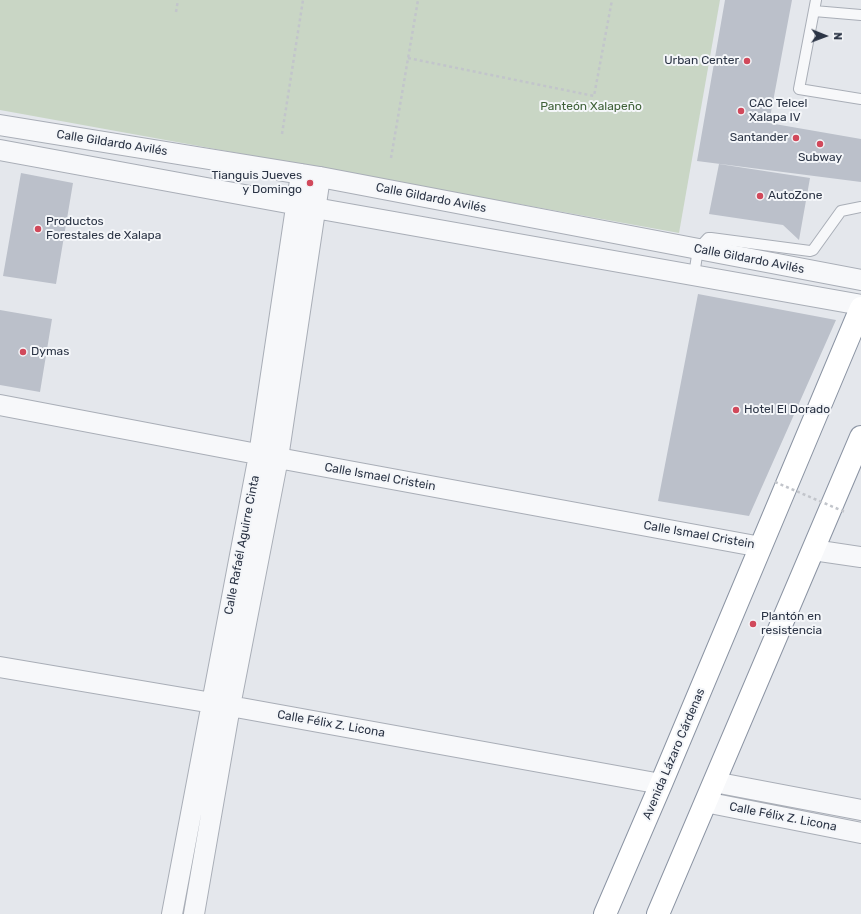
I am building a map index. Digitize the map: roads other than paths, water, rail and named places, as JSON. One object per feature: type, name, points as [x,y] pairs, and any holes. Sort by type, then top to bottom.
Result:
[{"type":"highway","name":"Avenida Lázaro Cárdenas","points":[[605,914],[742,593],[861,306]]},
{"type":"highway","points":[[658,914],[861,437]]},
{"type":"highway","name":"Avenida Lázaro Cárdenas","points":[[620,914],[732,654],[742,593]]},
{"type":"highway","points":[[643,914],[750,664],[786,614]]},
{"type":"street","name":"Calle Gildardo Avilés","points":[[0,125],[311,176],[861,280]]},
{"type":"street","name":"Calle Gildardo Avilés","points":[[0,150],[861,306]]},
{"type":"street","name":"Calle Rafaél Aguirre Cinta","points":[[172,914],[221,705],[268,456],[311,176]]},
{"type":"street","points":[[416,226],[421,196]]},
{"type":"street","name":"Calle Ismael Cristein","points":[[0,405],[761,547]]},
{"type":"street","points":[[813,550],[861,557]]},
{"type":"street","name":"Calle Félix Z. Licona","points":[[0,667],[661,784]]},
{"type":"street","name":"Calle Rafaél Aguirre Cinta","points":[[194,914],[221,705]]},
{"type":"street","name":"Calle Félix Z. Licona","points":[[714,782],[861,810]]},
{"type":"street","name":"Calle Félix Z. Licona","points":[[705,802],[861,833]]},
{"type":"lane","points":[[816,0],[799,89],[861,99]]},
{"type":"lane","points":[[814,11],[861,15]]},
{"type":"lane","points":[[694,275],[698,249],[708,238],[810,251],[813,250],[841,211],[861,207]]},
{"type":"place","name":"Urban Center","points":[[747,61]]},
{"type":"place","name":"CAC Telcel Xalapa IV","points":[[741,111]]},
{"type":"place","name":"Santander","points":[[796,138]]},
{"type":"place","name":"Subway","points":[[820,144]]},
{"type":"place","name":"Tianguis Jueves y Domingo","points":[[310,183]]},
{"type":"place","name":"AutoZone","points":[[760,196]]},
{"type":"place","name":"Productos Forestales de Xalapa","points":[[38,229]]},
{"type":"place","name":"Dymas","points":[[23,352]]},
{"type":"place","name":"Hotel El Dorado","points":[[736,410]]},
{"type":"place","name":"Plantón en resistencia","points":[[753,624]]},
{"type":"park label","name":"Panteón Xalapeño","points":[[591,107]]}]
